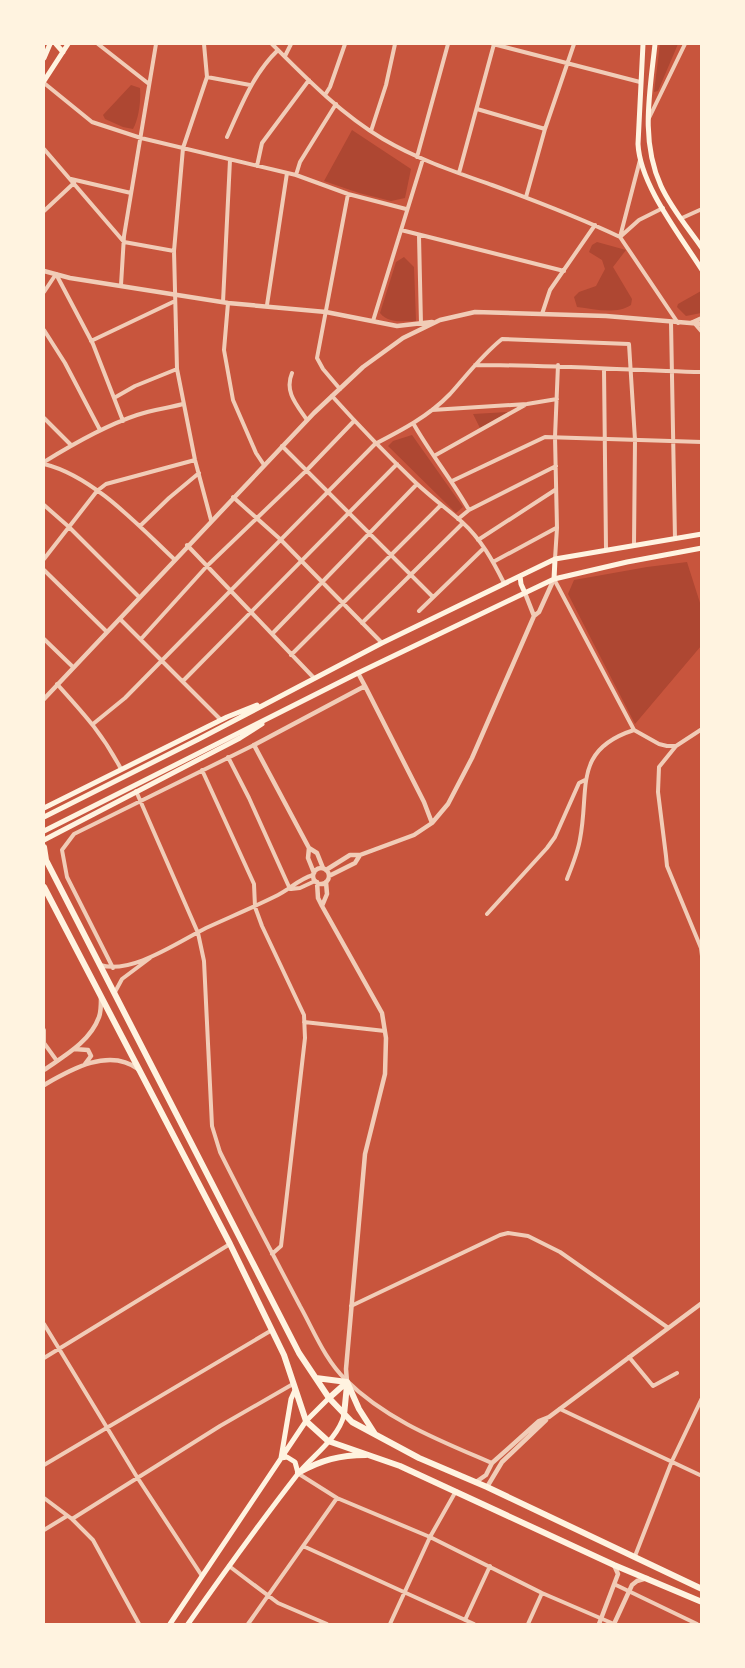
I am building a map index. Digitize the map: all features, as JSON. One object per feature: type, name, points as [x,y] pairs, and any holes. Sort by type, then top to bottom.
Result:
[{"type":"main road","points":[[44,58],[50,44]]},
{"type":"main road","points":[[56,44],[63,52]]},
{"type":"main road","points":[[44,82],[68,44]]},
{"type":"main road","points":[[643,44],[638,144],[640,159],[651,189],[702,270]]},
{"type":"main road","points":[[655,44],[648,120],[648,139],[652,162],[662,188],[702,248]]},
{"type":"main road","points":[[44,817],[382,643],[555,559],[702,534]]},
{"type":"main road","points":[[44,831],[358,672],[554,579],[627,562],[702,550]]},
{"type":"main road","points":[[554,579],[555,559]]},
{"type":"main road","points":[[520,576],[525,593]]},
{"type":"main road","points":[[44,808],[221,720],[283,695]]},
{"type":"main road","points":[[44,840],[240,738],[286,708]]},
{"type":"main road","points":[[44,847],[45,859],[293,1342],[329,1398],[344,1415],[352,1422],[419,1458],[487,1487],[702,1589]]},
{"type":"main road","points":[[44,887],[230,1244],[284,1355],[306,1420],[328,1441],[372,1455],[456,1491],[614,1565],[702,1602]]},
{"type":"main road","points":[[316,1378],[347,1382]]},
{"type":"main road","points":[[170,1624],[306,1420],[347,1382]]},
{"type":"main road","points":[[188,1624],[228,1566],[298,1473],[340,1428],[344,1415],[347,1382]]},
{"type":"main road","points":[[347,1382],[375,1435]]},
{"type":"main road","points":[[281,1458],[294,1387]]},
{"type":"main road","points":[[298,1473],[334,1457],[372,1455]]},
{"type":"main road","points":[[281,1458],[287,1457],[295,1462],[298,1473]]},
{"type":"street","points":[[98,44],[149,84]]},
{"type":"street","points":[[121,285],[131,193],[156,44]]},
{"type":"street","points":[[204,44],[207,77],[183,148],[174,251],[177,369],[195,460],[211,520]]},
{"type":"street","points":[[272,44],[336,104],[371,130],[417,157],[526,197],[620,237],[678,323]]},
{"type":"street","points":[[285,56],[291,44]]},
{"type":"street","points":[[325,95],[345,44]]},
{"type":"street","points":[[371,130],[386,85],[394,44]]},
{"type":"street","points":[[417,157],[448,44]]},
{"type":"street","points":[[459,173],[493,44],[640,82]]},
{"type":"street","points":[[526,197],[545,129],[574,44]]},
{"type":"street","points":[[648,120],[685,44]]},
{"type":"street","points":[[227,138],[250,85],[266,61],[278,50]]},
{"type":"street","points":[[207,77],[250,85]]},
{"type":"street","points":[[257,166],[262,143],[309,80]]},
{"type":"street","points":[[44,82],[92,122],[141,138],[296,175],[348,194],[406,209]]},
{"type":"street","points":[[296,175],[300,162],[336,104]]},
{"type":"street","points":[[477,109],[545,129]]},
{"type":"street","points":[[44,149],[124,242],[174,251]]},
{"type":"street","points":[[374,321],[423,159]]},
{"type":"street","points":[[620,237],[640,159]]},
{"type":"street","points":[[230,160],[224,350],[233,400],[252,445],[264,465]]},
{"type":"street","points":[[267,305],[287,173]]},
{"type":"street","points":[[72,181],[131,193]]},
{"type":"street","points":[[44,211],[72,181]]},
{"type":"street","points":[[340,389],[317,358],[348,194]]},
{"type":"street","points":[[620,237],[639,220],[663,208]]},
{"type":"street","points":[[682,218],[702,208]]},
{"type":"street","points":[[542,314],[550,290],[595,225]]},
{"type":"street","points":[[401,230],[564,271]]},
{"type":"street","points":[[419,236],[421,324]]},
{"type":"street","points":[[44,271],[226,302],[326,312],[397,326],[421,324],[475,312],[606,316],[699,325],[702,332]]},
{"type":"street","points":[[44,292],[56,274]]},
{"type":"street","points":[[56,274],[91,341],[123,421]]},
{"type":"street","points":[[91,341],[176,301]]},
{"type":"street","points":[[688,324],[702,318]]},
{"type":"street","points":[[44,699],[211,520],[332,396],[363,367],[403,338],[440,320]]},
{"type":"street","points":[[670,322],[675,538]]},
{"type":"street","points":[[44,330],[65,363],[100,430]]},
{"type":"street","points":[[93,724],[125,698],[163,661],[279,539],[375,444],[431,410],[448,395],[488,350],[502,339],[629,344],[635,440],[634,545]]},
{"type":"street","points":[[474,365],[558,365],[702,372]]},
{"type":"street","points":[[555,559],[557,528],[555,437],[558,365]]},
{"type":"street","points":[[114,398],[135,386],[177,369]]},
{"type":"street","points":[[604,369],[606,549]]},
{"type":"street","points":[[292,374],[289,380],[289,392],[307,420]]},
{"type":"street","points":[[332,396],[375,444],[463,523],[494,562],[504,583]]},
{"type":"street","points":[[431,410],[527,404],[557,399]]},
{"type":"street","points":[[44,463],[71,445],[100,430],[137,415],[183,404]]},
{"type":"street","points":[[434,456],[527,404]]},
{"type":"street","points":[[44,418],[71,445]]},
{"type":"street","points":[[141,639],[207,566],[307,470],[354,421]]},
{"type":"street","points":[[413,423],[469,510]]},
{"type":"street","points":[[452,481],[545,437],[702,442]]},
{"type":"street","points":[[282,446],[433,597]]},
{"type":"street","points":[[44,559],[97,491],[106,484],[195,460]]},
{"type":"street","points":[[44,463],[60,468],[97,491],[140,526],[174,559]]},
{"type":"street","points":[[183,681],[396,464]]},
{"type":"street","points":[[458,519],[469,510],[556,466]]},
{"type":"street","points":[[140,526],[199,473]]},
{"type":"street","points":[[272,634],[417,484]]},
{"type":"street","points":[[478,540],[556,490]]},
{"type":"street","points":[[233,497],[279,539],[382,643]]},
{"type":"street","points":[[44,504],[139,597]]},
{"type":"street","points":[[291,655],[441,505]]},
{"type":"street","points":[[362,623],[463,523]]},
{"type":"street","points":[[494,562],[557,528]]},
{"type":"street","points":[[188,545],[314,678]]},
{"type":"street","points":[[419,611],[484,548]]},
{"type":"street","points":[[44,570],[106,632]]},
{"type":"street","points":[[114,993],[122,979],[153,956],[290,889],[300,888],[315,878],[316,870],[324,869],[350,855],[360,855],[414,835],[432,823],[448,804],[472,758],[534,616],[539,612],[554,579]]},
{"type":"street","points":[[554,579],[634,729],[659,744],[676,746]]},
{"type":"street","points":[[525,593],[534,616]]},
{"type":"street","points":[[119,618],[221,720]]},
{"type":"street","points":[[44,639],[73,667]]},
{"type":"street","points":[[358,672],[424,802],[432,823]]},
{"type":"street","points":[[57,684],[93,724],[107,743],[121,769]]},
{"type":"street","points":[[113,968],[67,877],[62,850],[74,834],[254,745],[365,686]]},
{"type":"street","points":[[567,879],[580,840],[586,780],[591,759],[601,748],[634,729]]},
{"type":"street","points":[[702,729],[676,746],[659,766],[658,792],[667,866],[701,948],[702,956]]},
{"type":"street","points":[[254,745],[309,848],[317,853],[324,869],[328,879],[327,894],[322,906]]},
{"type":"street","points":[[228,757],[290,889]]},
{"type":"street","points":[[202,770],[254,884],[255,907],[304,1015],[304,1038],[281,1246],[272,1254]]},
{"type":"street","points":[[487,914],[547,848],[555,837],[579,783],[586,780]]},
{"type":"street","points":[[136,791],[198,933],[204,961],[212,1126],[215,1139],[272,1254],[333,1366],[347,1382],[375,1405],[412,1426],[492,1463]]},
{"type":"street","points":[[309,848],[308,858],[315,878],[318,898],[382,1012],[384,1030],[385,1074],[365,1154],[346,1369],[347,1382]]},
{"type":"street","points":[[290,889],[297,880],[315,878],[323,883],[355,863],[360,855]]},
{"type":"street","points":[[100,965],[113,968],[153,956]]},
{"type":"street","points":[[44,1070],[72,1050],[91,1032],[100,1016],[101,998]]},
{"type":"street","points":[[304,1022],[384,1030]]},
{"type":"street","points":[[44,1030],[44,1042],[57,1061]]},
{"type":"street","points":[[72,1050],[81,1048],[88,1050],[91,1056],[83,1066]]},
{"type":"street","points":[[44,1085],[83,1066],[110,1059],[125,1061],[138,1069]]},
{"type":"street","points":[[351,1306],[500,1235],[516,1233],[528,1236],[560,1252],[667,1328]]},
{"type":"street","points":[[44,1358],[230,1244]]},
{"type":"street","points":[[487,1487],[502,1462],[549,1417],[702,1303]]},
{"type":"street","points":[[44,1324],[137,1477],[202,1576]]},
{"type":"street","points":[[44,1465],[272,1330]]},
{"type":"street","points":[[629,1356],[653,1386],[677,1373]]},
{"type":"street","points":[[72,1519],[137,1477],[294,1387]]},
{"type":"street","points":[[635,1556],[672,1461],[702,1398]]},
{"type":"street","points":[[560,1408],[702,1476]]},
{"type":"street","points":[[476,1482],[486,1475],[492,1463],[539,1421],[549,1417]]},
{"type":"street","points":[[298,1473],[337,1498],[430,1537],[600,1622],[614,1624],[632,1585],[647,1578]]},
{"type":"street","points":[[390,1624],[430,1537],[456,1491]]},
{"type":"street","points":[[44,1498],[72,1519],[93,1540],[139,1624]]},
{"type":"street","points":[[248,1624],[337,1498]]},
{"type":"street","points":[[44,1530],[67,1516]]},
{"type":"street","points":[[303,1546],[474,1624]]},
{"type":"street","points":[[600,1622],[616,1585],[618,1574],[614,1565]]},
{"type":"street","points":[[228,1566],[278,1603],[327,1624]]},
{"type":"street","points":[[465,1620],[490,1566]]},
{"type":"street","points":[[616,1585],[697,1624]]},
{"type":"street","points":[[528,1624],[542,1593]]},
{"type":"shaded area","points":[[660,44],[678,44],[658,91],[654,92]]},
{"type":"shaded area","points":[[131,85],[140,88],[140,104],[133,129],[105,119],[103,115]]},
{"type":"shaded area","points":[[352,130],[411,169],[405,198],[391,201],[324,181]]},
{"type":"shaded area","points":[[597,242],[626,250],[613,267],[632,299],[631,305],[625,308],[605,311],[577,307],[574,297],[579,292],[596,286],[605,269],[602,260],[589,252],[592,245]]},
{"type":"shaded area","points":[[404,257],[414,267],[416,321],[392,320],[380,313],[396,262]]},
{"type":"shaded area","points":[[701,291],[701,313],[686,316],[677,307],[678,304]]},
{"type":"shaded area","points":[[508,412],[480,428],[473,414]]},
{"type":"shaded area","points":[[412,435],[463,507],[456,513],[388,446],[393,441]]},
{"type":"shaded area","points":[[687,562],[701,606],[701,646],[635,724],[568,594],[574,580]]}]
